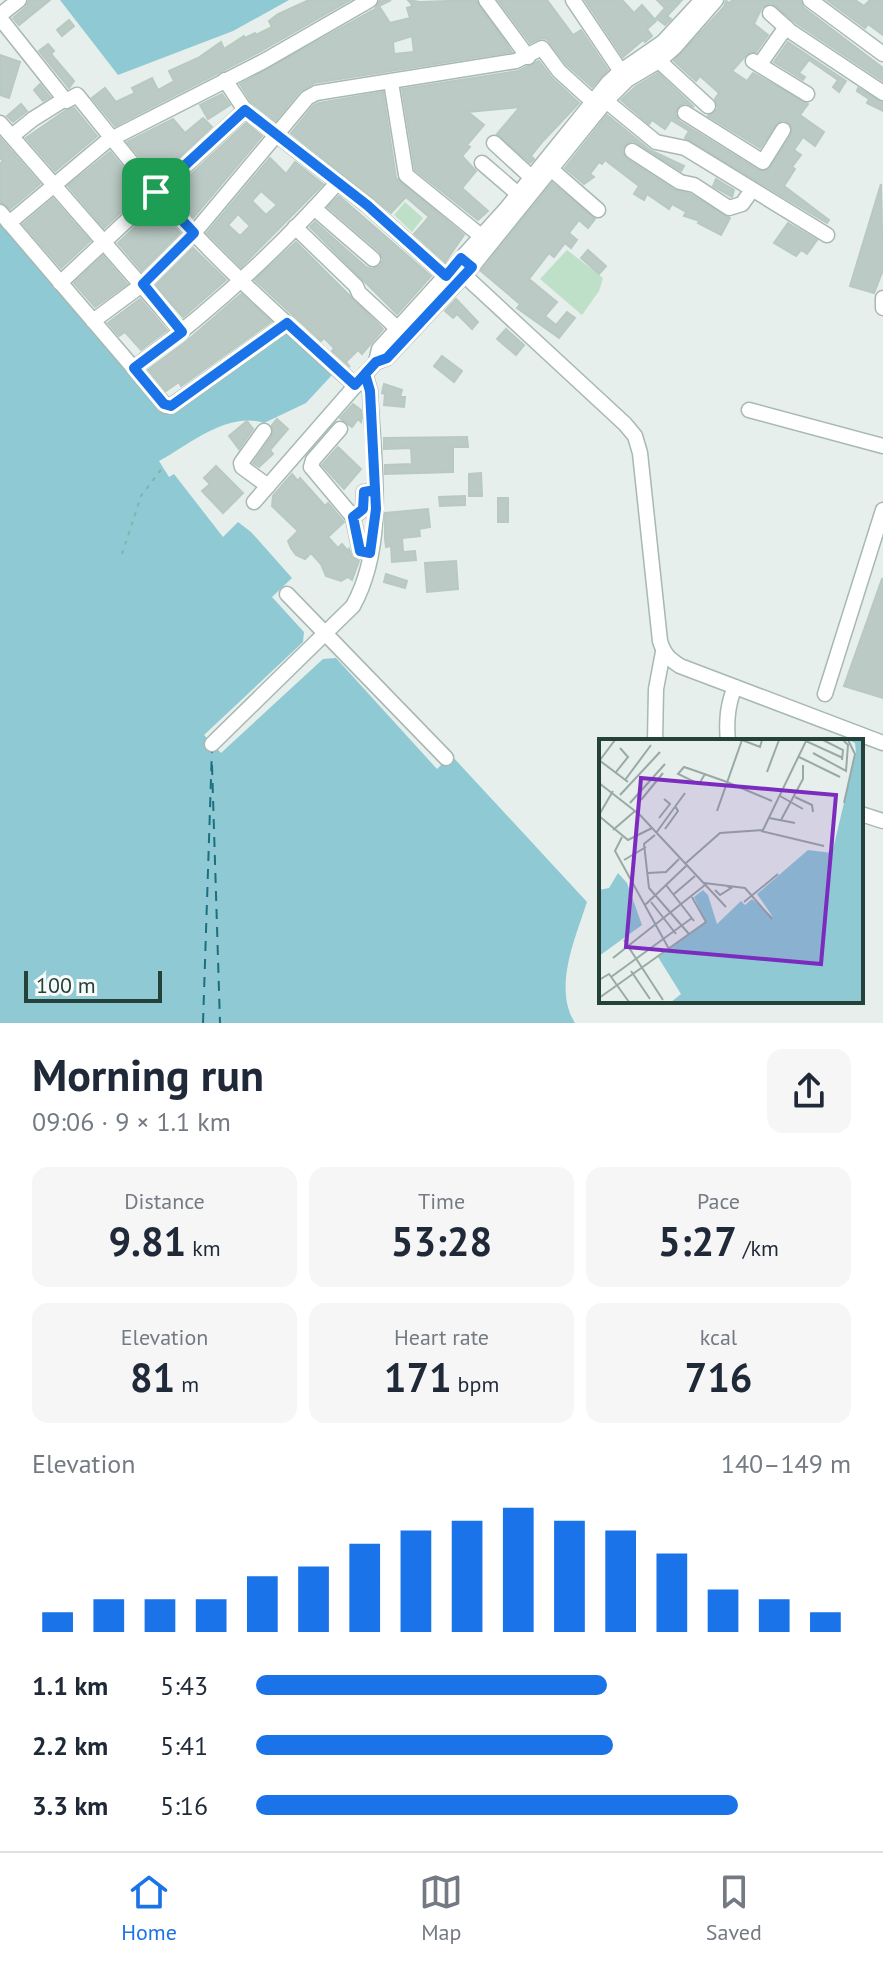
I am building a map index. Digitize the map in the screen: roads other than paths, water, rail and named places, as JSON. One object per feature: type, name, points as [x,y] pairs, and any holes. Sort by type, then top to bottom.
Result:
[{"type":"street","points":[[19,0],[0,16],[65,99]]},
{"type":"street","points":[[287,323],[171,406],[164,404],[4,218],[112,139],[307,37],[370,0]]},
{"type":"street","points":[[486,0],[528,57]]},
{"type":"street","points":[[573,0],[624,75]]},
{"type":"street","points":[[381,356],[398,329],[446,276],[466,267],[481,236],[599,101],[663,42],[702,0]]},
{"type":"street","points":[[624,75],[659,61],[689,34],[716,0]]},
{"type":"street","points":[[810,0],[883,54]]},
{"type":"street","points":[[770,13],[786,27],[881,89]]},
{"type":"street","points":[[786,27],[757,62],[807,94]]},
{"type":"street","points":[[93,321],[143,284],[194,233],[307,98],[316,93],[528,57],[542,48],[568,80],[656,142],[680,146],[827,235]]},
{"type":"street","points":[[659,61],[708,106]]},
{"type":"street","points":[[225,80],[245,110],[338,182],[446,276]]},
{"type":"street","points":[[391,82],[406,175],[481,236]]},
{"type":"street","points":[[12,136],[33,119],[77,95],[156,192],[241,281],[370,391],[376,509],[361,591],[353,606],[212,744]]},
{"type":"street","points":[[254,502],[381,356],[552,170],[599,101]]},
{"type":"street","points":[[60,283],[245,110]]},
{"type":"street","points":[[685,113],[763,162],[783,130]]},
{"type":"street","points":[[0,123],[182,332]]},
{"type":"street","points":[[704,161],[718,135]]},
{"type":"street","points":[[494,143],[531,177]]},
{"type":"street","points":[[632,151],[680,182],[694,185],[729,208],[742,204],[752,190]]},
{"type":"street","points":[[482,163],[518,194]]},
{"type":"street","points":[[552,170],[598,210]]},
{"type":"street","points":[[134,368],[241,281],[338,182]]},
{"type":"street","points":[[314,208],[373,259]]},
{"type":"street","points":[[295,227],[398,329]]},
{"type":"street","points":[[466,267],[635,436],[640,453],[663,652],[656,689],[655,739]]},
{"type":"street","points":[[883,298],[883,308]]},
{"type":"street","points":[[749,410],[883,446]]},
{"type":"street","points":[[340,429],[313,460],[311,467],[353,517],[360,551],[370,553]]},
{"type":"street","points":[[264,431],[241,463],[268,486]]},
{"type":"street","points":[[353,517],[363,509],[364,492],[375,490]]},
{"type":"street","points":[[825,694],[883,510]]},
{"type":"street","points":[[287,594],[446,758]]},
{"type":"street","points":[[663,652],[680,666],[851,737]]},
{"type":"street","points":[[728,739],[729,700],[735,687]]},
{"type":"street","points":[[863,739],[883,743]]},
{"type":"street","points":[[863,815],[883,821]]},
{"type":"water","points":[[60,0],[289,0],[233,31],[118,75]]},
{"type":"water","points":[[0,217],[164,407],[289,329],[332,375],[306,403],[264,423],[250,420],[223,425],[159,461],[169,477],[174,474],[223,537],[238,522],[251,532],[292,578],[272,597],[304,632],[303,642],[204,735],[221,753],[323,659],[336,658],[437,769],[451,755],[587,902],[572,947],[566,979],[566,995],[575,1023],[0,1023]]}]
